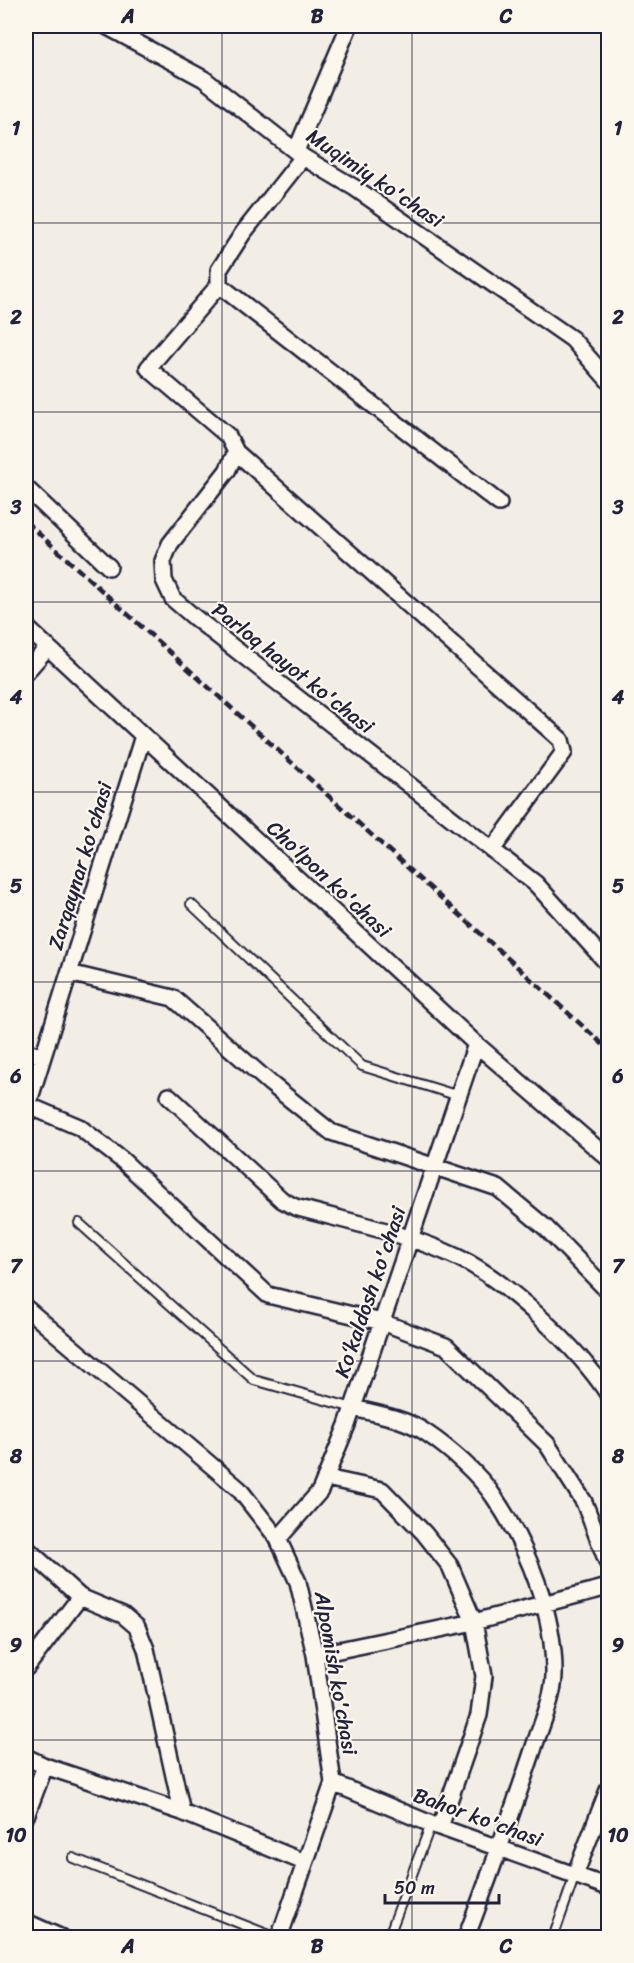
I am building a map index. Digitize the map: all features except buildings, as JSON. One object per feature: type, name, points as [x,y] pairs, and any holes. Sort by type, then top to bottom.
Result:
[{"type":"street","name":"Muqimiy ko'chasi","points":[[106,26],[204,79],[300,154],[356,188],[572,339],[609,380]]},
{"type":"street","points":[[349,26],[300,154],[219,270],[219,285],[148,368],[228,436],[236,452],[561,740],[564,752],[492,850]]},
{"type":"street","points":[[219,285],[499,503]]},
{"type":"street","name":"Parloq hayot ko'chasi","points":[[236,452],[227,471],[170,544],[163,561],[164,580],[173,599],[536,884],[609,964]]},
{"type":"street","points":[[26,488],[109,567]]},
{"type":"street","name":"Cho‘lpon ko'chasi","points":[[26,627],[476,1044],[609,1158]]},
{"type":"street","points":[[26,672],[48,647]]},
{"type":"street","name":"Zarqaynar ko'chasi","points":[[26,1108],[143,736]]},
{"type":"street","points":[[69,973],[173,998],[271,1084],[331,1132],[498,1188],[546,1228],[609,1291]]},
{"type":"street","name":"Ko‘kaldosh ko'chasi","points":[[278,1539],[320,1491],[326,1478],[353,1408],[476,1044]]},
{"type":"street","points":[[26,1052],[42,1056]]},
{"type":"street","points":[[169,1096],[282,1200],[295,1207],[410,1239],[458,1257],[509,1290],[574,1352],[609,1394]]},
{"type":"street","points":[[26,1108],[79,1127],[122,1160],[268,1295],[382,1322],[446,1346],[547,1444],[584,1502],[609,1564]]},
{"type":"street","name":"Alpomish ko'chasi","points":[[26,1308],[239,1489],[278,1539],[298,1582],[315,1654],[333,1783],[278,1938]]},
{"type":"street","points":[[353,1408],[395,1418],[425,1432],[460,1460],[493,1496],[518,1538],[544,1603],[551,1639],[554,1677],[547,1706],[501,1849],[466,1938]]},
{"type":"street","points":[[326,1478],[382,1490],[424,1533],[450,1566],[474,1622],[484,1676],[479,1715],[436,1826]]},
{"type":"street","points":[[26,1548],[80,1597],[123,1615],[137,1627],[146,1649],[182,1812]]},
{"type":"street","points":[[315,1654],[474,1622],[609,1587]]},
{"type":"street","points":[[26,1668],[80,1597]]},
{"type":"street","points":[[26,1757],[45,1766],[182,1812],[304,1862]]},
{"type":"street","points":[[26,1816],[45,1766]]},
{"type":"street","name":"Bahor ko'chasi","points":[[333,1783],[436,1826],[609,1887]]},
{"type":"street","points":[[575,1875],[609,1790]]},
{"type":"street","points":[[26,1922],[62,1938]]},
{"type":"lane","points":[[191,904],[362,1066],[459,1096]]},
{"type":"lane","points":[[79,1223],[254,1380],[353,1408]]},
{"type":"lane","points":[[388,1938],[436,1826]]},
{"type":"lane","points":[[73,1858],[278,1938]]},
{"type":"lane","points":[[553,1938],[575,1875]]},
{"type":"railway","points":[[26,522],[608,1049]]}]
